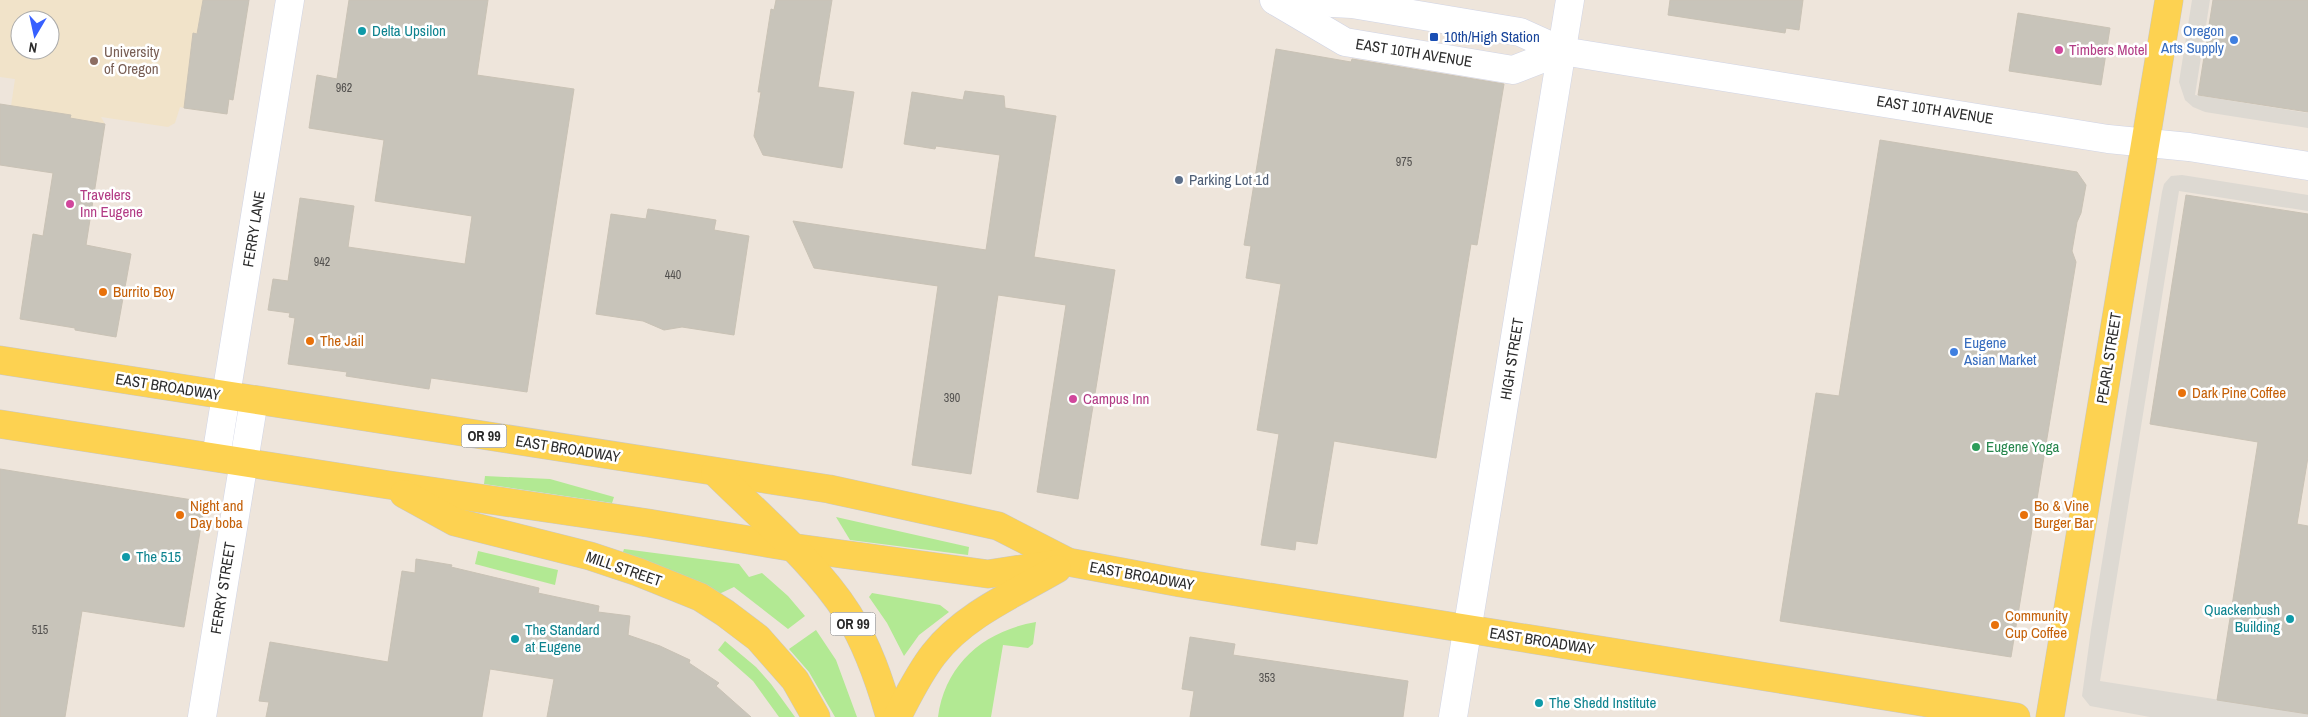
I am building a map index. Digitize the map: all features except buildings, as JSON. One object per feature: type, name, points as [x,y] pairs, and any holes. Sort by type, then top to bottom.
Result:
[{"type":"main road","name":"PEARL STREET","points":[[2050,717],[2169,0]]},
{"type":"main road","name":"EAST BROADWAY","points":[[0,360],[828,489],[998,526],[1068,562],[1181,583],[1467,630],[2016,717]]},
{"type":"main road","name":"EAST BROADWAY","points":[[0,424],[244,461],[389,486],[648,522],[790,547],[988,574],[1068,562]]},
{"type":"main road","name":"OR 99","points":[[715,472],[815,571],[848,614],[876,670],[890,717]]},
{"type":"main road","name":"MILL STREET","points":[[389,486],[455,522],[590,556],[638,572],[700,597],[758,638],[795,680],[816,717]]},
{"type":"main road","points":[[897,717],[935,654],[957,631],[1068,562]]},
{"type":"street","name":"FERRY LANE","points":[[216,457],[290,0]]},
{"type":"street","name":"EAST 10TH AVENUE","points":[[1274,0],[1345,42],[1513,70],[1562,51]]},
{"type":"street","name":"EAST 10TH AVENUE","points":[[1274,0],[1352,4],[1520,32],[1562,51],[2108,139],[2145,142],[2308,166]]},
{"type":"street","name":"HIGH STREET","points":[[1453,717],[1570,0]]},
{"type":"street","name":"FERRY STREET","points":[[202,717],[254,400]]},
{"type":"shaded area","name":"University of Oregon","points":[[0,0],[203,0],[197,33],[193,33],[184,108],[180,107],[175,123],[168,127],[101,117],[105,124],[70,118],[71,115],[10,113],[15,79],[0,77]]},
{"type":"shaded area","points":[[2192,0],[2210,0],[2195,95],[2308,113],[2308,128],[2205,112],[2193,107],[2185,100],[2179,82]]},
{"type":"shaded area","points":[[2182,175],[2308,195],[2308,211],[2179,191],[2100,681],[2308,714],[2308,717],[2150,717],[2090,706],[2082,696],[2162,192],[2164,184],[2171,176]]},
{"type":"green space","points":[[485,476],[550,479],[614,497],[612,503],[484,484]]},
{"type":"green space","points":[[836,517],[969,547],[968,555],[850,540]]},
{"type":"green space","points":[[624,549],[739,564],[749,577],[762,573],[788,596],[805,616],[788,629],[734,587],[719,594],[623,552]]},
{"type":"green space","points":[[478,551],[558,570],[555,585],[475,564]]},
{"type":"green space","points":[[872,593],[940,605],[949,612],[919,635],[904,656],[887,623],[869,597]]},
{"type":"green space","points":[[1036,622],[1033,644],[1028,648],[1003,645],[991,717],[938,717],[942,698],[949,681],[958,666],[970,653],[1000,633],[1017,626]]},
{"type":"green space","points":[[816,630],[836,660],[857,717],[835,717],[809,672],[789,649]]},
{"type":"green space","points":[[725,641],[756,667],[795,717],[779,717],[753,681],[718,650]]},
{"type":"place","name":"Delta Upsilon","points":[[362,31]]},
{"type":"place","name":"10th/High Station","points":[[1434,37]]},
{"type":"place","name":"Oregon Arts Supply","points":[[2234,40]]},
{"type":"place","name":"Timbers Motel","points":[[2059,50]]},
{"type":"place","name":"University of Oregon","points":[[94,61]]},
{"type":"place","name":"Parking Lot 1d","points":[[1179,180]]},
{"type":"place","name":"Travelers Inn Eugene","points":[[70,204]]},
{"type":"place","name":"Burrito Boy","points":[[103,292]]},
{"type":"place","name":"The Jail","points":[[310,341]]},
{"type":"place","name":"Eugene Asian Market","points":[[1954,352]]},
{"type":"place","name":"Dark Pine Coffee","points":[[2182,393]]},
{"type":"place","name":"Campus Inn","points":[[1073,399]]},
{"type":"place","name":"Eugene Yoga","points":[[1976,447]]},
{"type":"place","name":"Night and Day boba","points":[[180,515]]},
{"type":"place","name":"Bo & Vine Burger Bar","points":[[2024,515]]},
{"type":"place","name":"The 515","points":[[126,557]]},
{"type":"place","name":"Quackenbush Building","points":[[2290,619]]},
{"type":"place","name":"Community Cup Coffee","points":[[1995,625]]},
{"type":"place","name":"The Standard at Eugene","points":[[515,639]]},
{"type":"place","name":"The Shedd Institute","points":[[1539,703]]}]
